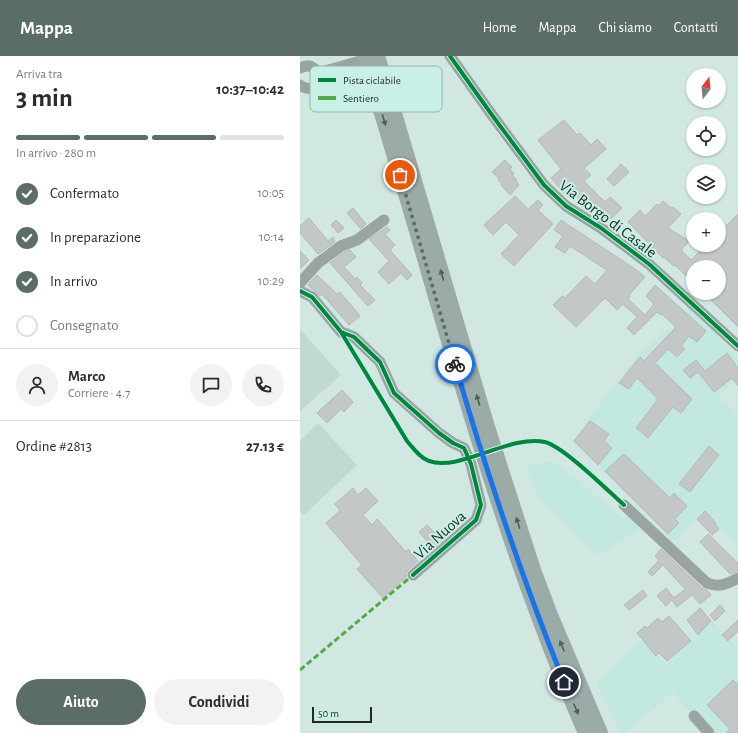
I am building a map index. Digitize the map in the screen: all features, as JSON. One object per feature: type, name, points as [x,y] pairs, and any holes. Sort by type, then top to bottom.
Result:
[{"type":"highway","points":[[365,56],[368,66]]},
{"type":"highway","points":[[379,56],[382,66]]},
{"type":"highway","points":[[381,112],[480,447],[538,617],[586,733]]},
{"type":"highway","points":[[394,112],[487,427],[526,547],[550,615],[600,733]]},
{"type":"street","points":[[343,66],[379,56]]},
{"type":"street","name":"Via Borgo di Casale","points":[[449,57],[544,185],[566,206],[601,228],[649,264],[738,346]]},
{"type":"street","points":[[300,67],[310,66]]},
{"type":"street","points":[[300,283],[318,263],[335,250],[357,240],[384,220]]},
{"type":"street","name":"Via Nuova","points":[[300,291],[312,297],[340,332],[354,337],[380,362],[394,393],[439,433],[453,443],[464,448],[471,464],[481,505],[476,520],[413,575]]},
{"type":"street","points":[[624,505],[706,583],[712,585],[722,585],[738,578]]},
{"type":"street","points":[[694,716],[709,733]]},
{"type":"shaded area","points":[[690,309],[701,318],[738,356],[738,379],[718,394],[738,418],[738,544],[702,512],[674,542],[572,441],[637,356]]},
{"type":"shaded area","points":[[300,329],[341,375],[300,411]]},
{"type":"shaded area","points":[[318,423],[357,465],[304,515],[300,511],[300,441]]},
{"type":"shaded area","points":[[550,461],[571,475],[624,519],[633,513],[646,525],[598,555],[538,497],[526,466]]},
{"type":"shaded area","points":[[713,622],[738,650],[738,670],[736,672],[738,674],[738,733],[709,733],[673,692],[625,733],[622,733],[597,685],[643,639],[666,665]]},
{"type":"building","points":[[564,120],[577,135],[580,133],[591,145],[597,139],[606,149],[584,168],[591,175],[584,181],[605,202],[610,197],[622,208],[611,219],[593,202],[587,207],[572,192],[567,196],[551,178],[561,169],[538,140]]},
{"type":"building","points":[[505,160],[512,167],[510,169],[514,174],[512,175],[517,180],[516,181],[519,185],[510,195],[501,185],[502,184],[498,179],[499,178],[492,172]]},
{"type":"building","points":[[621,164],[629,172],[614,186],[607,179]]},
{"type":"building","points":[[515,196],[528,209],[538,200],[543,205],[538,210],[553,224],[514,266],[501,254],[519,235],[506,222],[493,235],[484,225]]},
{"type":"building","points":[[663,201],[681,214],[668,228],[686,239],[686,244],[681,250],[691,260],[686,260],[686,276],[675,265],[673,266],[664,257],[663,258],[628,222],[640,210],[645,216],[657,204],[659,206]]},
{"type":"building","points":[[353,208],[366,224],[361,229],[347,213]]},
{"type":"building","points":[[738,214],[738,327],[711,300],[726,300],[727,275],[726,260],[713,260],[711,258],[709,260],[691,260],[699,252],[726,252],[726,226]]},
{"type":"building","points":[[309,218],[328,241],[333,237],[335,242],[318,254],[300,233],[300,226]]},
{"type":"building","points":[[336,220],[344,228],[338,233],[331,225]]},
{"type":"building","points":[[561,220],[645,277],[629,295],[630,296],[628,299],[645,315],[654,304],[646,296],[655,285],[706,331],[697,342],[689,336],[681,346],[685,349],[677,357],[668,349],[655,363],[692,399],[681,413],[673,407],[648,438],[636,428],[658,399],[637,378],[629,389],[619,383],[640,357],[644,361],[675,328],[675,326],[662,314],[661,315],[657,312],[634,335],[627,328],[637,317],[623,304],[617,310],[605,298],[576,327],[553,305],[562,296],[565,298],[586,276],[595,284],[607,270],[570,246],[565,253],[555,247],[563,236],[554,230]]},
{"type":"building","points":[[387,227],[390,230],[385,234],[395,245],[390,250],[412,275],[407,280],[401,273],[389,284],[378,272],[389,261],[369,239]]},
{"type":"building","points":[[350,250],[356,257],[344,267],[355,279],[357,277],[362,283],[360,285],[375,300],[368,306],[330,263],[344,252]]},
{"type":"building","points":[[300,251],[309,260],[300,269]]},
{"type":"building","points":[[317,275],[337,294],[340,292],[360,316],[349,325],[322,294],[320,296],[308,285]]},
{"type":"building","points":[[727,353],[738,368],[738,386],[732,378],[714,392],[698,372],[690,378],[683,370],[696,360],[705,371]]},
{"type":"building","points":[[342,390],[353,402],[344,412],[341,409],[327,423],[317,413]]},
{"type":"building","points":[[590,421],[609,434],[604,441],[612,448],[598,465],[574,441]]},
{"type":"building","points":[[709,446],[719,455],[690,492],[679,484]]},
{"type":"building","points":[[624,454],[670,498],[674,493],[687,506],[675,519],[679,523],[668,534],[605,471]]},
{"type":"building","points":[[353,488],[358,495],[366,488],[378,501],[363,515],[372,525],[377,519],[406,552],[408,549],[418,561],[408,570],[406,577],[383,598],[357,569],[362,565],[326,523],[340,511],[335,504]]},
{"type":"building","points":[[705,511],[716,523],[715,524],[719,529],[712,535],[697,519]]},
{"type":"building","points":[[427,525],[440,538],[443,535],[445,538],[433,548],[419,532]]},
{"type":"building","points":[[708,534],[738,563],[738,571],[730,574],[700,542]]},
{"type":"building","points":[[661,549],[711,595],[700,604],[692,595],[677,607],[672,600],[666,606],[657,596],[666,588],[674,598],[685,589],[663,565],[652,576],[648,572],[659,560],[655,556]]},
{"type":"building","points":[[643,590],[647,596],[629,610],[624,605]]},
{"type":"building","points":[[720,605],[725,611],[715,621],[710,615]]},
{"type":"building","points":[[700,608],[711,621],[698,635],[687,620]]},
{"type":"building","points":[[669,616],[691,641],[667,661],[659,653],[656,656],[637,633],[645,626],[647,628],[658,618],[662,622]]},
{"type":"building","points":[[738,620],[738,631],[728,641],[722,635]]},
{"type":"building","points":[[733,680],[738,685],[738,733],[726,733],[730,729],[707,705]]},
{"type":"marked path","points":[[300,670],[413,575]]},
{"type":"cycle path","points":[[450,56],[544,185],[566,206],[601,228],[649,264],[738,346]]},
{"type":"cycle path","points":[[300,291],[312,297],[341,332],[407,441],[423,458],[429,461],[441,463],[455,462],[516,443],[531,441],[545,442],[574,460],[624,505]]},
{"type":"cycle path","points":[[341,332],[354,337],[380,362],[394,393],[439,433],[453,443],[464,448],[471,464],[481,505],[476,520],[413,575]]},
{"type":"way so far","points":[[400,175],[455,364]]},
{"type":"route","points":[[455,364],[480,447],[521,569],[564,682]]}]
